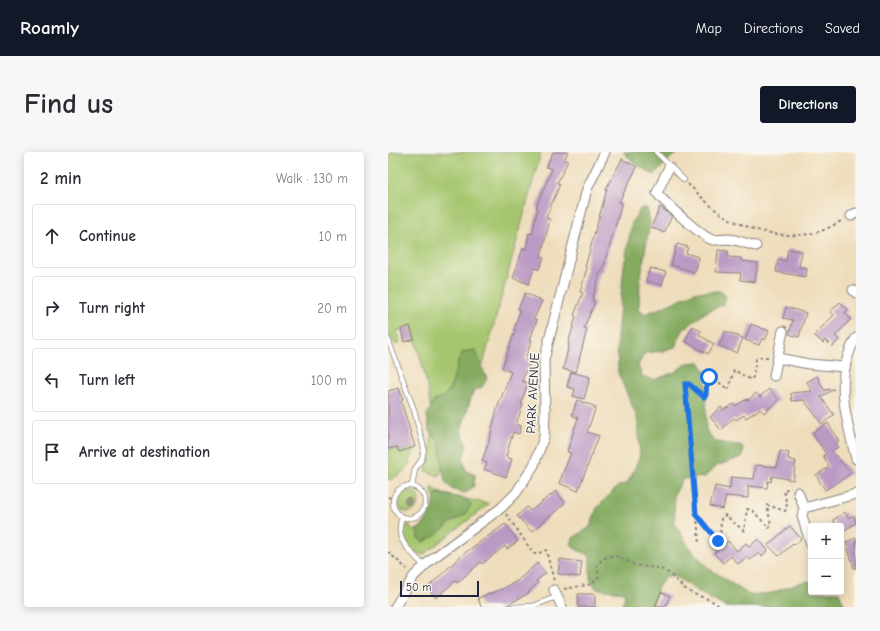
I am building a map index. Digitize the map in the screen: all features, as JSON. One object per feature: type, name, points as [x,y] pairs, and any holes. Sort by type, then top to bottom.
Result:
[{"type":"street","name":"PARK AVENUE","points":[[395,607],[414,576],[424,566],[501,508],[516,492],[534,465],[544,437],[544,360],[587,189],[605,152]]},
{"type":"street","points":[[669,167],[657,193],[699,233],[712,240],[729,239],[756,246]]},
{"type":"street","points":[[774,376],[783,331]]},
{"type":"street","points":[[856,338],[850,347],[844,367],[842,394],[856,460]]},
{"type":"street","points":[[778,358],[809,364],[844,367]]},
{"type":"street","points":[[798,492],[804,508],[802,516],[808,535]]},
{"type":"street","points":[[804,508],[856,494]]},
{"type":"street","points":[[556,594],[562,607]]},
{"type":"lane","points":[[656,152],[669,167],[684,180]]},
{"type":"lane","points":[[388,339],[414,410],[424,448],[422,459],[415,470],[412,486]]},
{"type":"lane","points":[[412,486],[423,494],[425,505],[423,510],[414,518],[402,517],[395,512],[390,498],[399,489],[412,486]]},
{"type":"lane","points":[[402,517],[398,533],[403,543],[424,566]]},
{"type":"lane","points":[[512,607],[532,606],[556,594]]},
{"type":"path","points":[[684,180],[722,215],[749,227],[776,234],[798,236],[824,230],[854,214]]},
{"type":"path","points":[[698,545],[685,384],[689,384],[704,397],[706,395],[707,379],[709,377],[712,377],[728,390],[734,370],[751,380],[753,377],[756,359],[759,357],[778,358]]},
{"type":"path","points":[[696,514],[718,541],[720,540],[721,519],[725,515],[744,532],[746,527],[745,511],[749,508],[769,528],[771,525],[767,505],[785,511],[787,507],[784,490],[795,488],[798,492]]},
{"type":"path","points":[[501,508],[534,554],[546,550],[554,577],[556,594],[592,584],[599,578],[597,565],[602,559],[613,555],[639,566],[655,566],[668,573],[676,583],[690,592],[720,607]]},
{"type":"path","points":[[388,552],[414,576]]},
{"type":"green space","points":[[388,152],[541,152],[481,372],[439,476],[426,471],[432,434],[431,416],[426,381],[412,327],[397,331],[400,343],[396,345],[388,334]]},
{"type":"green space","points":[[623,152],[681,152],[674,155],[654,175],[636,164]]},
{"type":"green space","points":[[641,208],[647,208],[650,222],[640,282],[639,310],[644,314],[661,308],[695,292],[720,291],[726,296],[724,304],[706,312],[683,330],[675,347],[663,351],[645,353],[638,365],[642,376],[654,380],[675,372],[687,363],[699,362],[706,372],[706,430],[715,442],[740,445],[744,449],[742,457],[716,466],[705,477],[683,479],[674,495],[675,524],[690,549],[710,569],[749,595],[771,593],[808,581],[808,595],[840,595],[845,607],[726,607],[700,593],[677,577],[666,576],[658,587],[652,607],[621,607],[625,596],[624,592],[597,589],[590,580],[590,556],[575,549],[571,545],[573,538],[590,527],[597,508],[618,486],[626,484],[631,477],[640,455],[637,417],[618,373],[617,336],[624,266],[632,222]]},
{"type":"green space","points":[[475,350],[487,378],[482,387],[473,391],[461,431],[467,445],[463,459],[466,471],[475,475],[474,486],[466,493],[453,490],[446,483],[439,442],[429,430],[427,415],[434,401],[442,397],[451,387],[459,359],[463,352]]},
{"type":"green space","points":[[397,447],[399,452],[415,447],[406,468],[399,475],[388,480],[388,449]]},
{"type":"green space","points":[[433,488],[443,494],[489,504],[423,555],[419,554],[406,542],[402,536],[403,528],[409,524],[412,531],[416,530],[425,524],[431,516],[435,507],[435,500],[431,489]]},
{"type":"green space","points":[[408,490],[416,493],[419,501],[416,509],[408,512],[400,509],[397,501],[400,493]]},
{"type":"green space","points":[[437,493],[466,499],[471,504],[466,514],[450,523],[436,535],[423,542],[418,538],[417,530],[428,518]]},
{"type":"building","points":[[553,152],[568,152],[564,160],[568,161],[557,183],[560,184],[546,218],[550,219],[541,257],[544,258],[539,269],[534,268],[529,284],[513,278],[523,248],[526,249],[529,233],[532,234],[538,208],[536,207],[552,169],[546,167]]},
{"type":"building","points":[[622,159],[637,167],[619,202],[622,203],[592,301],[595,302],[584,328],[587,329],[576,372],[563,369],[576,316],[574,315],[583,293],[580,292],[587,268],[585,267],[606,189]]},
{"type":"building","points":[[660,207],[672,216],[664,233],[651,227]]},
{"type":"building","points":[[677,244],[688,247],[686,253],[699,257],[695,272],[671,265]]},
{"type":"building","points":[[788,249],[802,251],[799,267],[807,268],[806,277],[776,272],[778,259],[786,261]]},
{"type":"building","points":[[718,250],[728,251],[728,257],[741,258],[741,261],[758,263],[755,282],[740,280],[741,273],[716,272]]},
{"type":"building","points":[[650,268],[666,272],[662,285],[646,281]]},
{"type":"building","points":[[525,293],[542,301],[534,319],[537,320],[525,359],[530,361],[522,381],[528,383],[516,424],[521,426],[519,434],[513,432],[506,457],[512,459],[506,477],[484,469],[487,463],[482,461],[497,409],[511,372],[502,368],[515,331],[514,330],[520,310],[518,309]]},
{"type":"building","points":[[840,302],[848,310],[845,313],[851,319],[835,336],[839,340],[832,347],[825,340],[823,343],[814,335],[834,315],[830,312]]},
{"type":"building","points":[[786,307],[806,313],[799,337],[789,334],[793,320],[783,318]]},
{"type":"building","points":[[751,324],[769,331],[765,340],[762,338],[759,345],[745,340]]},
{"type":"building","points":[[410,326],[414,339],[404,342],[401,329]]},
{"type":"building","points":[[693,326],[701,331],[699,335],[714,344],[708,354],[685,341]]},
{"type":"building","points":[[725,331],[743,338],[737,353],[719,346]]},
{"type":"building","points":[[571,372],[590,377],[584,399],[573,396],[575,389],[567,387]]},
{"type":"building","points":[[817,376],[824,390],[834,389],[821,397],[834,415],[822,424],[804,400],[792,401],[791,393],[812,391],[807,382]]},
{"type":"building","points":[[399,388],[403,400],[401,401],[415,447],[399,452],[397,447],[388,449],[388,391]]},
{"type":"building","points":[[769,389],[779,400],[764,413],[760,409],[746,418],[744,415],[736,420],[734,418],[721,430],[710,417],[721,407],[723,410],[734,404],[735,406],[747,399],[748,400],[756,393],[760,397]]},
{"type":"building","points":[[577,400],[596,407],[587,432],[599,436],[578,491],[559,483],[571,453],[567,452],[578,418],[572,415]]},
{"type":"building","points":[[828,423],[839,441],[836,443],[838,447],[832,451],[851,473],[825,490],[816,475],[829,467],[823,455],[826,454],[812,433]]},
{"type":"building","points":[[780,451],[789,453],[788,459],[796,461],[793,480],[772,476],[771,482],[768,481],[767,488],[748,486],[748,498],[726,496],[723,509],[710,506],[715,486],[730,489],[731,477],[754,479],[756,465],[777,467]]},
{"type":"building","points":[[556,491],[565,503],[532,532],[517,516],[527,507],[530,511]]},
{"type":"building","points":[[845,512],[848,518],[853,515],[856,523],[844,531],[844,523],[835,523],[833,520]]},
{"type":"building","points":[[505,524],[518,541],[507,549],[505,546],[482,564],[481,562],[457,583],[455,581],[436,598],[427,588],[462,555]]},
{"type":"building","points":[[790,526],[801,539],[779,556],[768,545]]},
{"type":"building","points":[[856,538],[856,568],[854,568],[846,542]]},
{"type":"building","points":[[758,539],[768,550],[762,556],[759,553],[750,560],[747,557],[738,564],[731,556],[723,563],[714,553],[728,541],[737,551],[746,543],[749,547]]},
{"type":"building","points":[[560,559],[582,562],[580,577],[558,574]]},
{"type":"building","points":[[537,563],[546,573],[536,581],[538,583],[529,591],[529,593],[503,607],[481,607],[478,598],[502,589],[517,581]]},
{"type":"building","points":[[661,592],[670,596],[665,607],[655,607]]},
{"type":"building","points":[[578,594],[595,594],[595,607],[578,607]]},
{"type":"route","points":[[709,377],[707,379],[706,395],[704,397],[694,387],[689,384],[685,384],[696,514],[718,541]]}]
